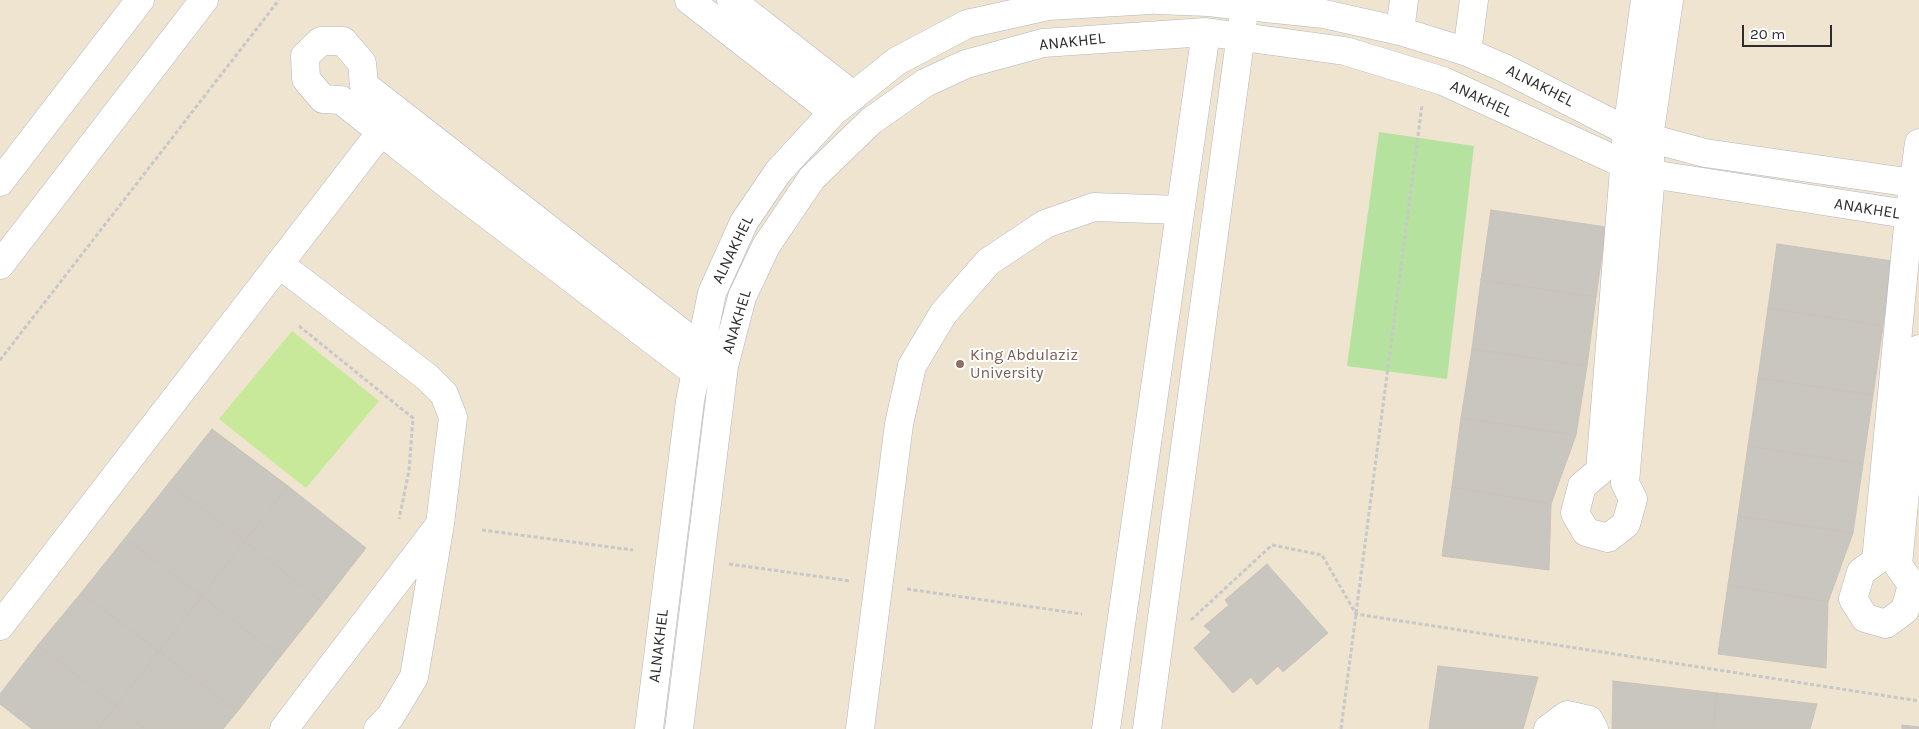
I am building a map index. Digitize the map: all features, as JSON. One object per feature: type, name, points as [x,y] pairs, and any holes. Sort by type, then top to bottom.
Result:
[{"type":"street","points":[[0,182],[140,0]]},
{"type":"street","points":[[0,265],[204,0]]},
{"type":"street","points":[[689,0],[843,104]]},
{"type":"street","points":[[731,0],[843,104]]},
{"type":"street","name":"ALNAKHEL","points":[[649,729],[690,401],[712,293],[744,222],[778,172],[843,104],[897,61],[967,24],[1048,6],[1151,0]]},
{"type":"street","name":"ALNAKHEL","points":[[1158,0],[1245,3],[1324,14],[1400,31],[1467,52],[1504,68],[1638,135],[1705,153],[1916,184]]},
{"type":"street","points":[[1400,31],[1404,0]]},
{"type":"street","points":[[1467,52],[1474,0]]},
{"type":"street","points":[[1645,0],[1638,135],[1651,174],[1625,483],[1634,499],[1626,524],[1608,538],[1586,532],[1574,513],[1582,486],[1600,471],[1624,164],[1638,135],[1669,0]]},
{"type":"street","points":[[1146,729],[1245,3]]},
{"type":"street","points":[[1106,729],[1206,32]]},
{"type":"street","name":"ANAKHEL","points":[[678,729],[724,366],[742,297],[766,246],[812,178],[871,121],[926,83],[966,64],[1043,43],[1206,32],[1345,51],[1443,81],[1624,164],[1651,174],[1914,216]]},
{"type":"street","points":[[321,41],[343,42],[362,63],[364,85],[698,360],[381,132],[340,100],[323,99],[306,79],[304,56],[321,41]]},
{"type":"street","points":[[0,626],[381,132]]},
{"type":"street","points":[[1919,144],[1914,216],[1876,561],[1861,572],[1853,599],[1865,618],[1886,624],[1905,610],[1912,585],[1898,565],[1919,349]]},
{"type":"street","points":[[860,729],[899,424],[912,366],[943,314],[988,262],[1045,224],[1094,207],[1180,210]]},
{"type":"street","points":[[279,264],[427,377],[444,394],[453,417],[440,524],[414,677],[390,717],[378,729]]},
{"type":"street","points":[[284,729],[440,524]]},
{"type":"street","points":[[1548,729],[1567,715],[1588,720],[1594,729]]},
{"type":"path","points":[[0,360],[279,0]]},
{"type":"path","points":[[1341,729],[1423,100]]},
{"type":"path","points":[[299,326],[413,418],[409,470],[398,519]]},
{"type":"path","points":[[482,530],[633,550]]},
{"type":"path","points":[[1189,622],[1272,545],[1322,555],[1356,614]]},
{"type":"path","points":[[1356,614],[1919,701]]},
{"type":"shaded area","name":"King Abdulaziz University","points":[[0,0],[1919,0],[1919,729],[0,729]]},
{"type":"green space","points":[[1379,132],[1474,146],[1447,379],[1347,366]]},
{"type":"green space","points":[[292,331],[379,401],[306,488],[219,419]]},
{"type":"building","points":[[1491,210],[1606,227],[1596,297],[1481,280]]},
{"type":"building","points":[[1777,244],[1892,261],[1883,326],[1768,308]]},
{"type":"building","points":[[1481,280],[1596,297],[1587,366],[1472,349]]},
{"type":"building","points":[[1768,308],[1883,326],[1873,395],[1758,378]]},
{"type":"building","points":[[1472,349],[1587,366],[1576,435],[1461,418]]},
{"type":"building","points":[[1758,378],[1873,395],[1863,464],[1748,446]]},
{"type":"building","points":[[1461,418],[1576,435],[1551,504],[1452,487]]},
{"type":"building","points":[[212,429],[288,486],[245,541],[169,483]]},
{"type":"building","points":[[1748,446],[1863,464],[1853,533],[1738,516]]},
{"type":"building","points":[[169,483],[245,541],[202,596],[125,538]]},
{"type":"building","points":[[288,486],[366,548],[323,603],[245,541]]},
{"type":"building","points":[[1452,487],[1551,504],[1549,570],[1442,556]]},
{"type":"building","points":[[1738,516],[1853,533],[1828,602],[1728,585]]},
{"type":"building","points":[[125,538],[202,596],[159,651],[81,593]]},
{"type":"building","points":[[245,541],[323,603],[280,657],[202,596]]},
{"type":"building","points":[[1267,564],[1328,633],[1283,672],[1278,666],[1257,685],[1251,677],[1233,693],[1194,648],[1211,632],[1204,626],[1229,605],[1225,600]]},
{"type":"building","points":[[1728,585],[1828,602],[1826,668],[1718,654]]},
{"type":"building","points":[[81,593],[159,651],[116,706],[38,645]]},
{"type":"building","points":[[202,596],[280,657],[237,712],[159,651]]},
{"type":"building","points":[[38,645],[116,706],[98,729],[32,729],[0,704],[0,694]]},
{"type":"building","points":[[159,651],[237,712],[223,729],[145,729],[116,706]]},
{"type":"building","points":[[1438,666],[1538,677],[1523,729],[1429,729]]},
{"type":"building","points":[[1613,681],[1717,693],[1713,729],[1612,729]]},
{"type":"building","points":[[1717,693],[1817,704],[1810,729],[1713,729]]},
{"type":"building","points":[[116,706],[145,729],[98,729]]},
{"type":"building","points":[[1902,725],[1919,727],[1919,729],[1902,729]]},
{"type":"place","name":"King Abdulaziz University","points":[[960,364]]}]
